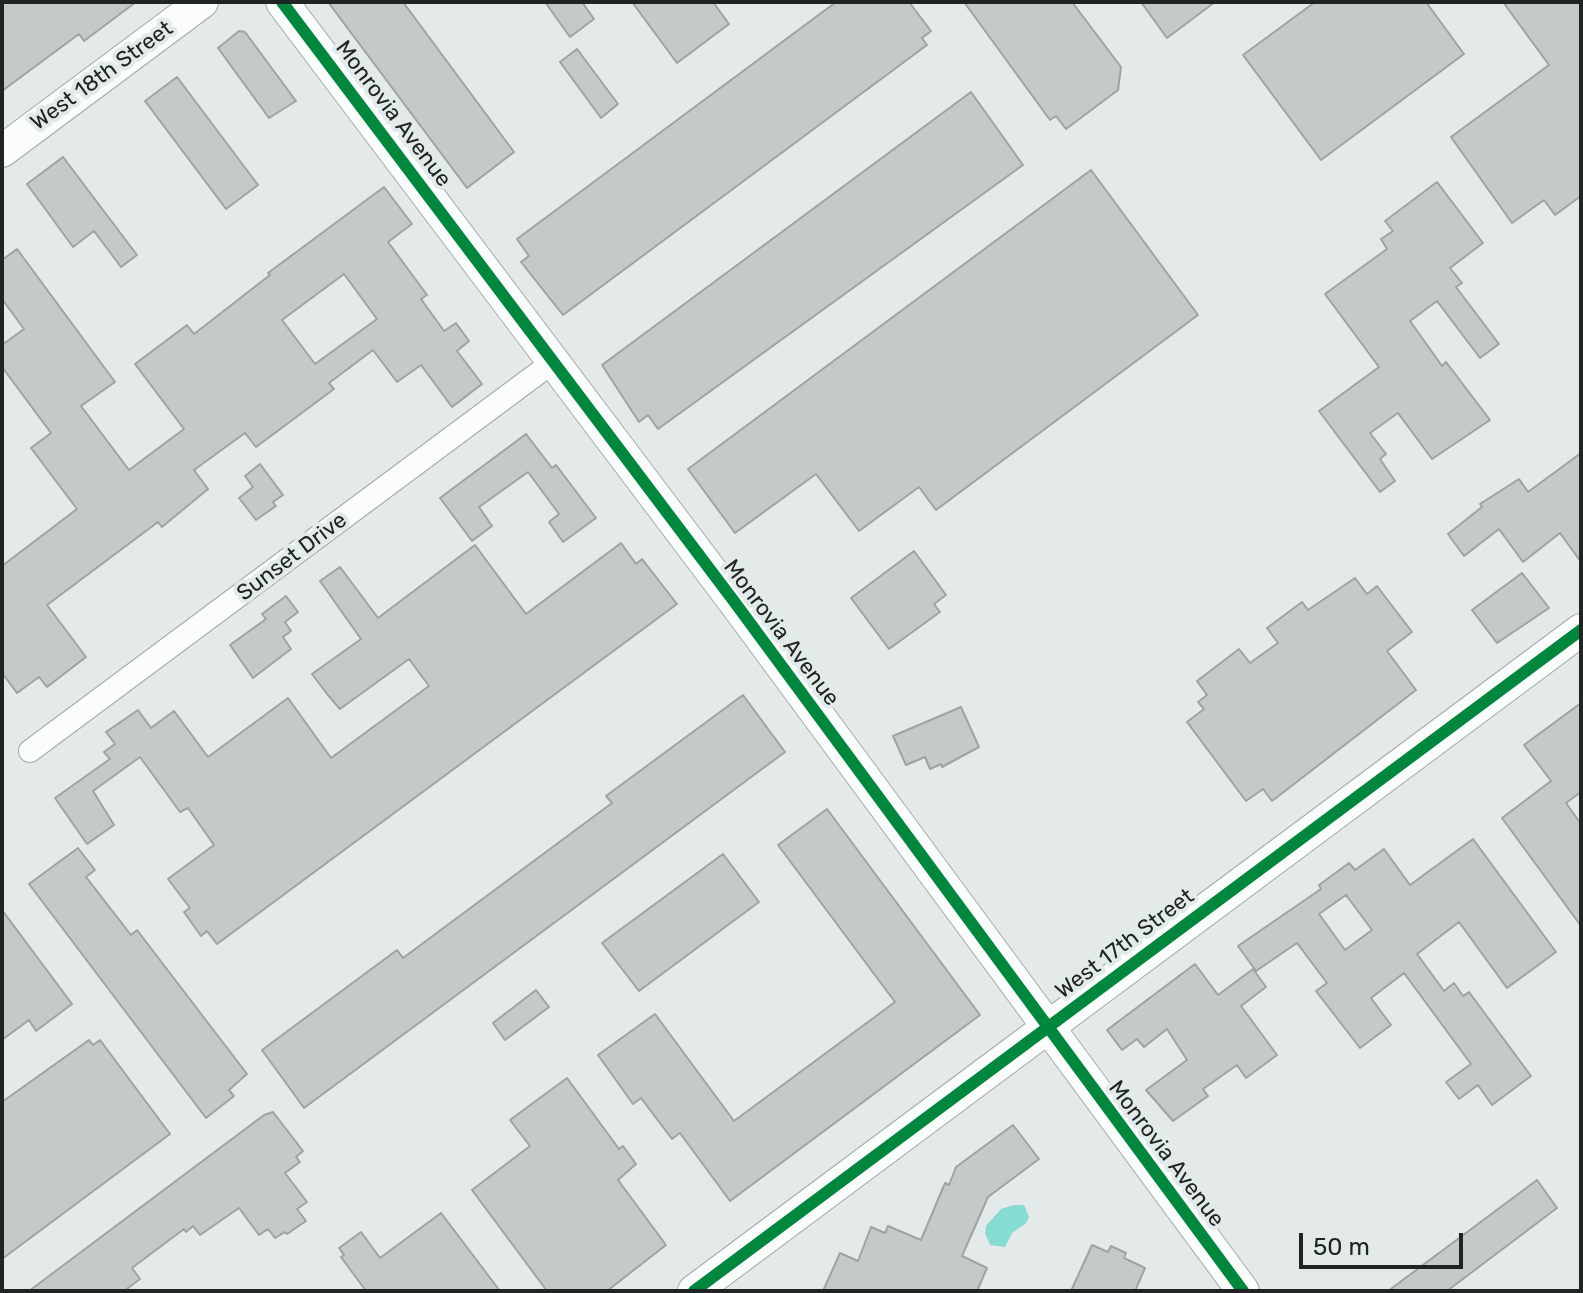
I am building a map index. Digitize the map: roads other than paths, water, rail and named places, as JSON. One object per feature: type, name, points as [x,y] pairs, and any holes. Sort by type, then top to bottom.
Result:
[{"type":"street","name":"West 18th Street","points":[[2,151],[202,2]]},
{"type":"street","name":"Monrovia Avenue","points":[[282,2],[1243,1291]]},
{"type":"street","name":"Sunset Drive","points":[[30,751],[553,362]]},
{"type":"street","name":"West 17th Street","points":[[694,1291],[1581,630]]},
{"type":"water","points":[[1024,1205],[1029,1217],[1026,1223],[1012,1233],[1005,1247],[990,1245],[985,1233],[986,1226],[1001,1209]]}]
